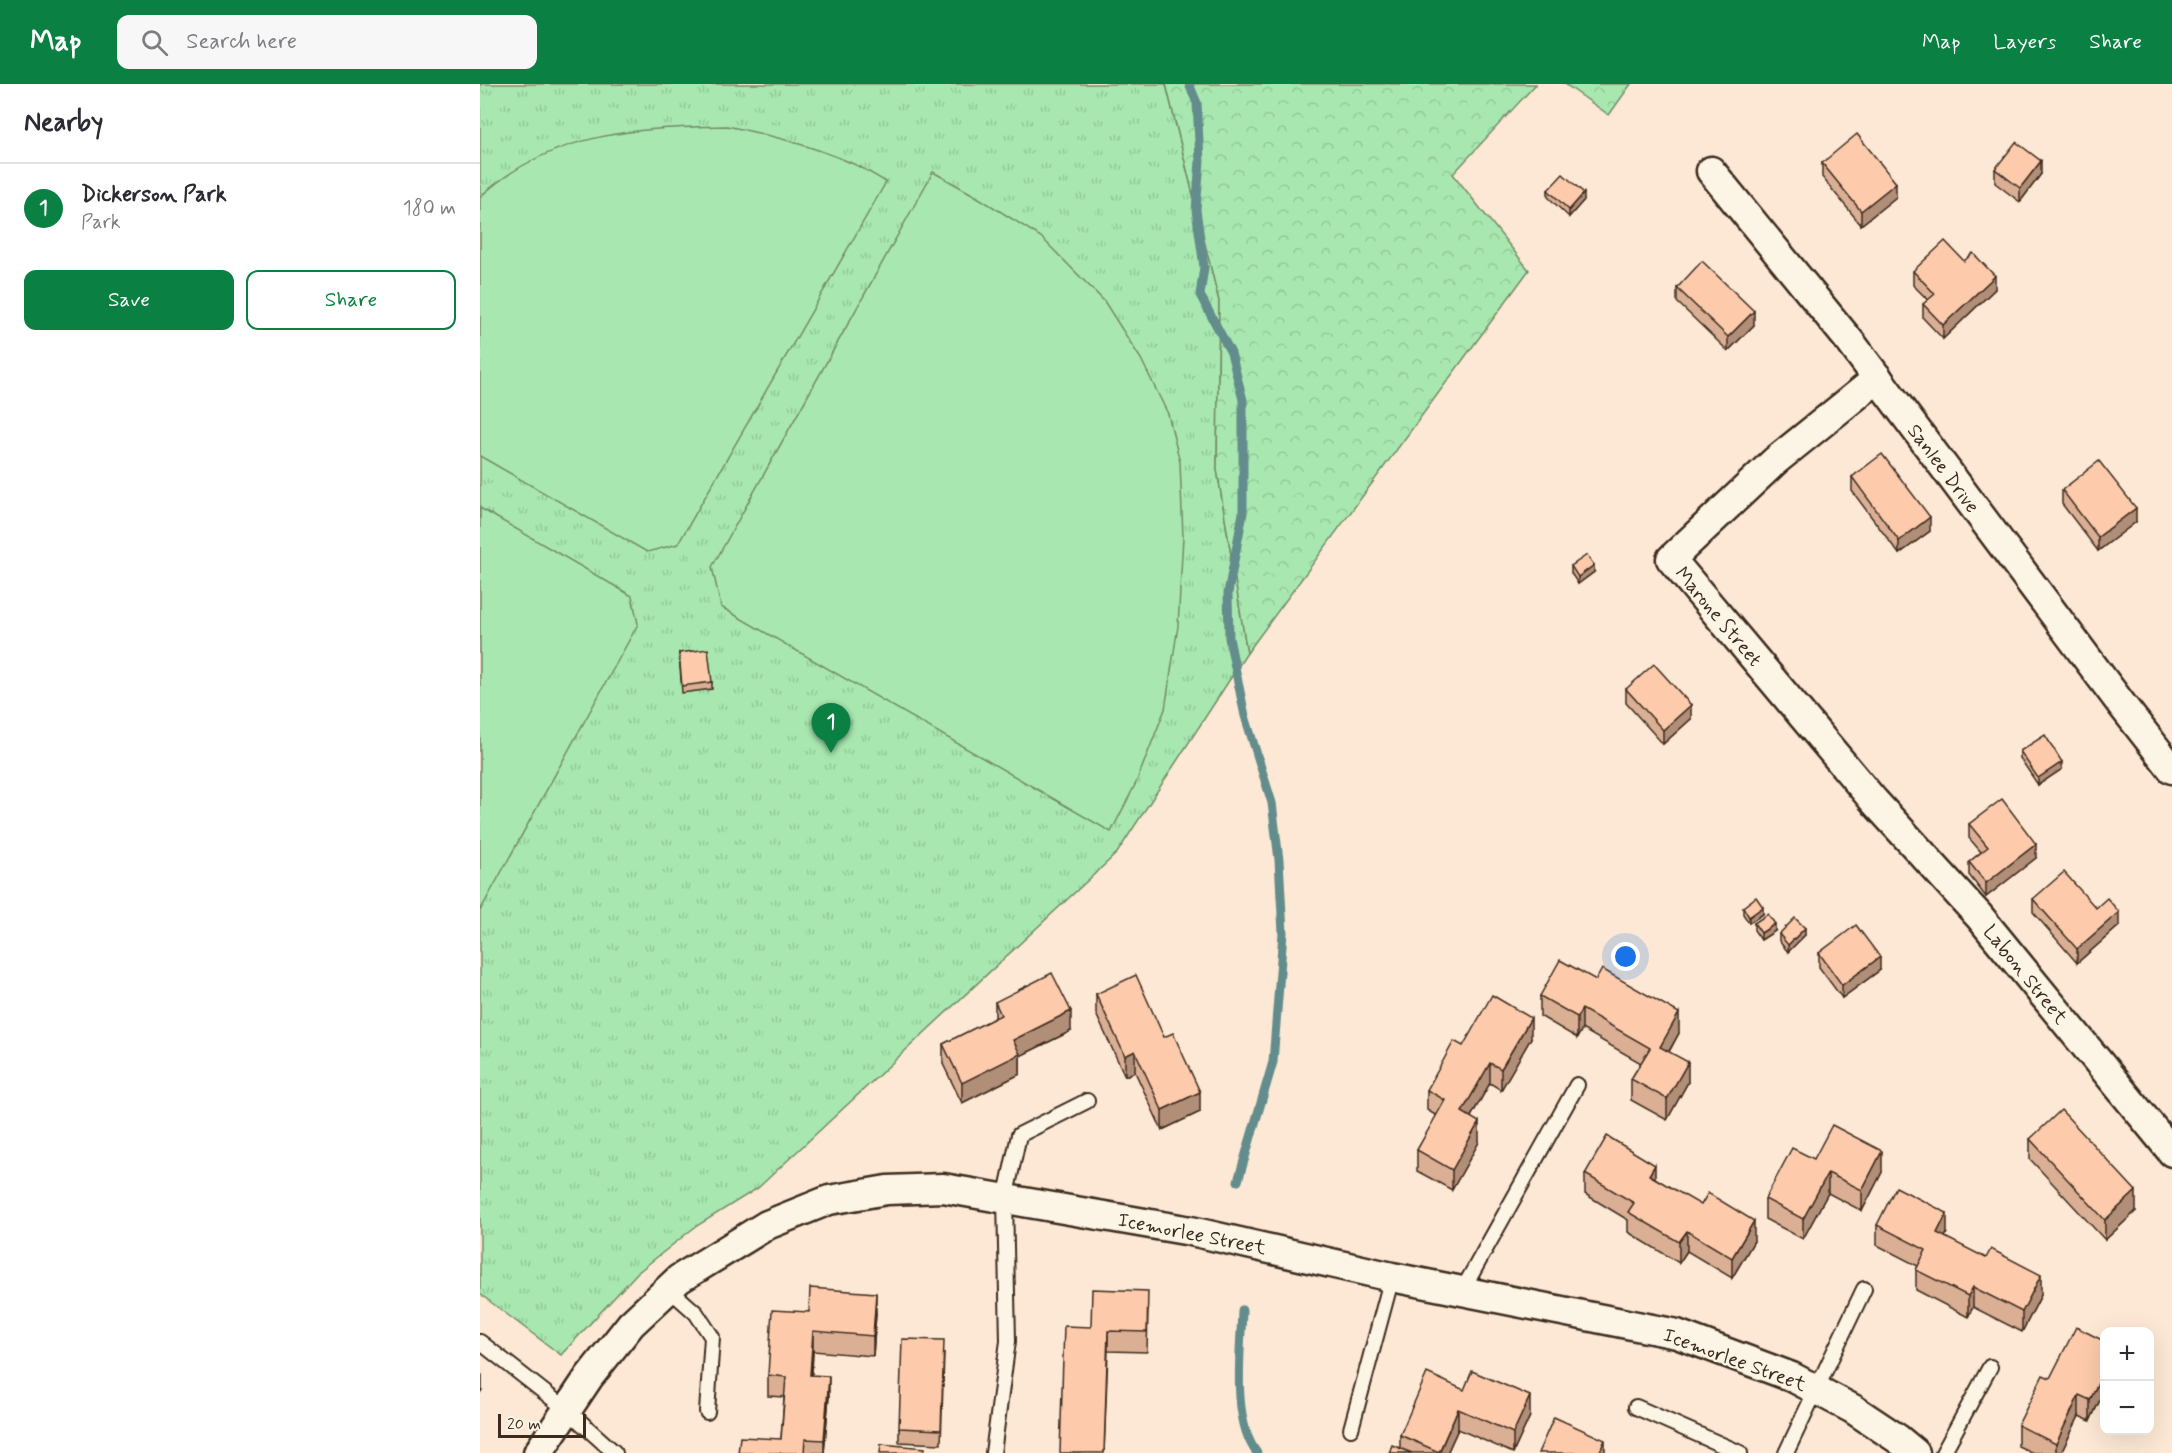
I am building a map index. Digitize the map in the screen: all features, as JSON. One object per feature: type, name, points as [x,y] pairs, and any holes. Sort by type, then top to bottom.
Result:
[{"type":"street","name":"Sanlee Drive","points":[[1711,171],[1878,378],[2172,769]]},
{"type":"street","name":"Marone Street","points":[[1874,801],[1671,559],[1775,460],[1878,378]]},
{"type":"street","name":"Labon Street","points":[[1874,801],[1979,916],[2172,1152]]},
{"type":"street","name":"Icemorlee Street","points":[[538,1453],[589,1377],[631,1324],[679,1279],[767,1225],[829,1200],[887,1190],[942,1188],[1191,1231],[1392,1277],[1677,1334],[1792,1377],[1853,1410],[1916,1453]]},
{"type":"lane","points":[[1462,1291],[1577,1085]]},
{"type":"lane","points":[[993,1453],[1008,1341],[1005,1198],[1019,1135],[1087,1101]]},
{"type":"lane","points":[[1351,1429],[1392,1277]]},
{"type":"lane","points":[[669,1289],[696,1313],[712,1337],[707,1412]]},
{"type":"lane","points":[[1786,1453],[1864,1289]]},
{"type":"lane","points":[[480,1342],[567,1410],[615,1453]]},
{"type":"lane","points":[[1943,1453],[1990,1367]]},
{"type":"lane","points":[[1636,1407],[1740,1453]]},
{"type":"green space","points":[[480,84],[1166,84],[1219,301],[1217,469],[1247,653],[1117,853],[758,1188],[695,1227],[637,1273],[561,1355],[480,1294]]},
{"type":"green space","points":[[1166,84],[1536,84],[1453,174],[1529,270],[1247,653],[1217,469],[1219,301]]},
{"type":"green space","points":[[1565,84],[1631,84],[1609,115]]},
{"type":"green space","points":[[727,126],[819,150],[859,166],[886,182],[678,544],[647,552],[480,456],[480,197],[507,175],[565,146],[628,132]]},
{"type":"green space","points":[[933,172],[1041,237],[1104,301],[1141,359],[1168,414],[1180,462],[1183,537],[1178,626],[1165,709],[1136,783],[1111,832],[721,607],[712,567]]},
{"type":"green space","points":[[480,508],[632,596],[638,624],[480,911]]},
{"type":"building","points":[[1857,134],[1896,183],[1861,211],[1822,163]]},
{"type":"building","points":[[2016,142],[2041,161],[2020,188],[1995,169]]},
{"type":"building","points":[[1563,174],[1584,193],[1569,210],[1548,190]]},
{"type":"building","points":[[1945,241],[1964,261],[1973,253],[1995,276],[1943,325],[1923,304],[1935,294],[1913,271]]},
{"type":"building","points":[[1702,261],[1754,311],[1728,337],[1677,288]]},
{"type":"building","points":[[1882,454],[1930,517],[1899,541],[1852,477]]},
{"type":"building","points":[[2099,461],[2136,508],[2098,537],[2062,490]]},
{"type":"building","points":[[1587,555],[1594,565],[1578,577],[1571,566]]},
{"type":"building","points":[[708,649],[712,682],[682,686],[679,653]]},
{"type":"building","points":[[1654,664],[1691,705],[1663,730],[1626,689]]},
{"type":"building","points":[[2045,735],[2062,762],[2038,778],[2020,751]]},
{"type":"building","points":[[2002,799],[2036,844],[1986,883],[1969,862],[1988,847],[1969,824]]},
{"type":"building","points":[[2064,872],[2096,908],[2107,898],[2119,912],[2077,949],[2033,899]]},
{"type":"building","points":[[1756,897],[1763,907],[1749,917],[1743,907]]},
{"type":"building","points":[[1768,914],[1775,924],[1761,933],[1754,923]]},
{"type":"building","points":[[1795,918],[1805,928],[1788,945],[1779,934]]},
{"type":"building","points":[[1856,925],[1880,957],[1842,985],[1819,953]]},
{"type":"building","points":[[1560,960],[1596,980],[1602,969],[1679,1013],[1660,1047],[1688,1062],[1667,1099],[1631,1079],[1650,1048],[1582,1009],[1577,1017],[1540,996]]},
{"type":"building","points":[[1052,973],[1071,1011],[1013,1040],[1020,1054],[962,1083],[943,1044],[1001,1015],[995,1002]]},
{"type":"building","points":[[1136,975],[1164,1037],[1173,1033],[1200,1092],[1162,1110],[1135,1051],[1125,1056],[1096,994]]},
{"type":"building","points":[[1492,995],[1531,1018],[1501,1069],[1490,1063],[1462,1112],[1479,1122],[1452,1170],[1417,1150],[1445,1100],[1427,1090],[1454,1041],[1463,1046]]},
{"type":"building","points":[[2061,1110],[2136,1191],[2105,1220],[2030,1139]]},
{"type":"building","points":[[1832,1125],[1882,1151],[1862,1190],[1828,1173],[1803,1219],[1765,1199],[1792,1148],[1814,1159]]},
{"type":"building","points":[[1607,1136],[1655,1165],[1649,1175],[1701,1205],[1708,1193],[1754,1221],[1732,1258],[1687,1231],[1679,1242],[1628,1212],[1634,1203],[1585,1174]]},
{"type":"building","points":[[1896,1187],[1947,1213],[1937,1233],[1986,1258],[1991,1249],[2041,1275],[2022,1312],[1973,1287],[1968,1296],[1916,1270],[1926,1250],[1877,1225]]},
{"type":"building","points":[[810,1288],[876,1293],[873,1336],[813,1331],[810,1375],[829,1376],[824,1440],[805,1439],[804,1453],[738,1453],[740,1437],[781,1439],[786,1377],[768,1375],[772,1310],[809,1312]]},
{"type":"building","points":[[1092,1289],[1148,1291],[1147,1332],[1108,1331],[1104,1453],[1060,1453],[1064,1326],[1091,1327]]},
{"type":"building","points":[[2076,1327],[2100,1339],[2100,1379],[2090,1400],[2079,1395],[2056,1444],[2018,1425],[2043,1375],[2050,1378]]},
{"type":"building","points":[[902,1339],[944,1340],[941,1430],[899,1428]]},
{"type":"building","points":[[1472,1371],[1530,1396],[1513,1433],[1458,1409],[1439,1452],[1400,1435],[1427,1373],[1464,1390]]},
{"type":"building","points":[[1554,1417],[1605,1440],[1599,1453],[1538,1453]]},
{"type":"building","points":[[881,1444],[925,1448],[924,1453],[880,1453]]},
{"type":"building","points":[[1392,1445],[1412,1453],[1389,1453]]},
{"type":"waterway","points":[[1189,84],[1197,103],[1200,161],[1196,210],[1204,267],[1200,295],[1231,353],[1243,400],[1243,513],[1228,593],[1229,638],[1245,716],[1272,803],[1279,860],[1283,933],[1273,1062],[1238,1181]]},
{"type":"waterway","points":[[1242,1310],[1239,1364],[1241,1404],[1249,1439],[1257,1453]]},
{"type":"place","name":"Dickerson Park","points":[[831,753]]}]
